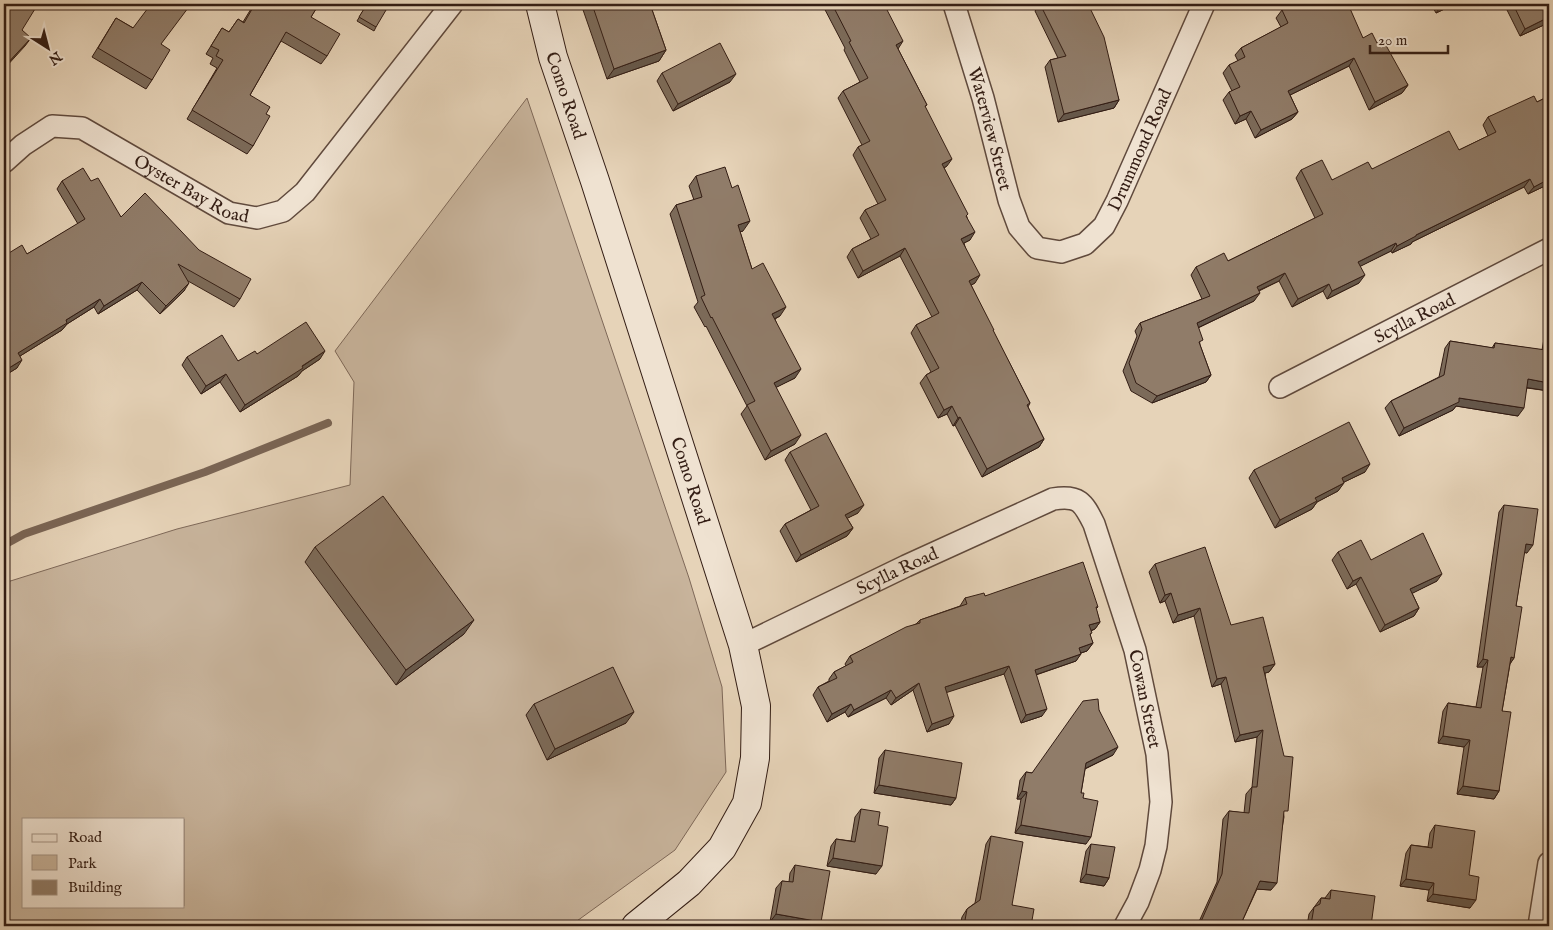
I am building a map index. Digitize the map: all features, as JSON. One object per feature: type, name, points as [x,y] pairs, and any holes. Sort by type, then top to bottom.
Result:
[{"type":"street","name":"Oyster Bay Road","points":[[4,162],[23,145],[52,126],[82,128],[229,212],[257,218],[283,210],[305,192],[452,4]]},
{"type":"street","name":"Como Road","points":[[540,4],[553,57],[595,181],[743,645],[756,706],[755,758],[747,803],[722,848],[689,883],[636,926]]},
{"type":"street","name":"Waterview Street","points":[[954,4],[983,98],[1009,200],[1019,227],[1037,248]]},
{"type":"street","name":"Drummond Road","points":[[1037,248],[1061,252],[1085,244],[1104,226],[1117,201],[1204,4]]},
{"type":"street","name":"Scylla Road","points":[[1280,387],[1549,249]]},
{"type":"street","name":"Cowan Street","points":[[1053,499],[1067,497],[1078,501],[1087,511],[1094,524],[1134,650],[1157,754],[1161,802],[1156,846],[1150,870],[1138,902],[1125,926]]},
{"type":"street","name":"Scylla Road","points":[[743,645],[906,566],[1053,499]]},
{"type":"street","points":[[1539,926],[1549,863]]},
{"type":"green space","points":[[527,98],[689,578],[722,687],[726,772],[675,850],[570,926],[4,926],[4,583],[177,529],[350,485],[354,382],[335,351]]},
{"type":"building","points":[[4,4],[38,4],[22,30],[31,38],[4,67]]},
{"type":"building","points":[[151,4],[191,4],[161,44],[170,50],[152,80],[98,48],[116,18],[133,28]]},
{"type":"building","points":[[255,4],[319,4],[311,17],[340,34],[327,56],[286,32],[250,95],[270,107],[266,114],[270,116],[253,146],[192,110],[223,60],[216,56],[219,50],[211,46],[222,28],[229,32],[238,19],[244,23]]},
{"type":"building","points":[[367,4],[389,5],[376,27],[359,17]]},
{"type":"building","points":[[592,4],[650,4],[666,50],[614,69]]},
{"type":"building","points":[[832,4],[878,4],[879,6],[884,4],[903,41],[896,45],[952,159],[942,164],[968,214],[966,216],[975,232],[961,239],[980,275],[969,281],[1030,403],[1027,405],[1044,439],[987,469],[960,417],[958,418],[952,406],[944,410],[926,375],[939,368],[916,325],[939,313],[905,248],[863,271],[852,249],[879,235],[865,210],[886,200],[858,147],[870,141],[843,91],[868,78]]},
{"type":"building","points":[[1040,4],[1088,4],[1104,37],[1119,100],[1064,114],[1050,60],[1066,56]]},
{"type":"building","points":[[1295,4],[1348,4],[1363,38],[1372,33],[1377,43],[1383,40],[1408,85],[1375,102],[1354,58],[1288,91],[1298,112],[1261,130],[1251,111],[1240,116],[1229,92],[1240,87],[1229,65],[1245,57],[1241,48],[1288,23],[1282,10]]},
{"type":"building","points":[[1513,4],[1546,4],[1549,17],[1525,29]]},
{"type":"building","points":[[720,43],[736,74],[678,104],[662,73]]},
{"type":"building","points":[[1534,96],[1537,102],[1549,96],[1549,179],[1534,187],[1530,179],[1397,246],[1396,243],[1358,262],[1365,275],[1332,291],[1329,284],[1298,299],[1285,273],[1257,287],[1260,293],[1197,323],[1203,340],[1199,342],[1211,375],[1157,396],[1136,383],[1129,363],[1142,329],[1140,323],[1210,296],[1196,267],[1224,253],[1228,261],[1323,214],[1301,170],[1322,160],[1332,180],[1368,162],[1372,169],[1449,131],[1459,150],[1496,132],[1488,117]]},
{"type":"building","points":[[725,167],[732,188],[738,185],[750,221],[738,225],[752,269],[763,263],[786,307],[772,314],[801,369],[774,383],[801,435],[771,451],[747,405],[755,401],[701,297],[705,295],[676,205],[702,197],[696,176]]},
{"type":"building","points":[[83,168],[91,181],[98,178],[121,217],[145,193],[199,250],[251,279],[240,299],[178,264],[189,283],[166,306],[142,282],[104,306],[100,299],[66,320],[67,323],[18,353],[22,360],[4,371],[4,256],[22,245],[27,254],[85,219],[62,181]]},
{"type":"building","points":[[306,322],[325,351],[302,366],[303,368],[245,405],[226,374],[206,386],[187,357],[222,335],[238,361],[255,351],[257,354]]},
{"type":"building","points":[[1549,331],[1549,383],[1528,379],[1524,408],[1459,398],[1459,402],[1404,428],[1391,401],[1444,375],[1450,341],[1494,348],[1495,343],[1546,350]]},
{"type":"building","points":[[1349,422],[1370,464],[1342,478],[1344,483],[1315,498],[1317,501],[1280,520],[1254,470]]},
{"type":"building","points":[[826,433],[864,505],[845,515],[853,528],[801,555],[785,524],[819,506],[790,452]]},
{"type":"building","points":[[383,496],[474,620],[406,670],[315,547]]},
{"type":"building","points":[[1504,505],[1538,509],[1533,545],[1526,544],[1516,606],[1522,607],[1514,658],[1511,657],[1502,711],[1511,712],[1499,791],[1463,786],[1470,740],[1443,736],[1448,703],[1481,708],[1488,660],[1483,659]]},
{"type":"building","points":[[1423,533],[1442,574],[1410,589],[1419,608],[1385,625],[1361,577],[1353,581],[1338,552],[1361,540],[1371,560]]},
{"type":"building","points":[[1205,547],[1231,625],[1263,617],[1275,664],[1263,667],[1284,756],[1293,757],[1288,811],[1284,811],[1277,883],[1260,881],[1240,926],[1199,926],[1222,874],[1229,811],[1249,813],[1252,787],[1257,787],[1263,730],[1240,735],[1226,677],[1217,679],[1200,608],[1178,615],[1171,593],[1165,595],[1155,564]]},
{"type":"building","points":[[1083,562],[1098,607],[1096,607],[1100,622],[1089,625],[1093,643],[1079,648],[1081,654],[1035,670],[1047,709],[1026,715],[1009,666],[945,687],[954,716],[932,724],[919,683],[896,698],[891,690],[854,710],[851,704],[832,714],[818,687],[837,678],[834,672],[853,662],[850,656],[906,627],[920,623],[920,620],[967,604],[965,598],[984,593],[985,596]]},
{"type":"building","points":[[613,667],[634,712],[555,749],[534,704]]},
{"type":"building","points":[[1098,699],[1099,710],[1118,747],[1086,763],[1081,793],[1084,793],[1083,798],[1098,801],[1091,837],[1021,825],[1027,792],[1022,791],[1026,772],[1032,773],[1083,701]]},
{"type":"building","points":[[885,750],[962,763],[956,798],[879,785]]},
{"type":"building","points":[[861,809],[880,812],[878,825],[888,827],[882,866],[833,858],[836,839],[855,842]]},
{"type":"building","points":[[1435,825],[1475,831],[1469,875],[1479,877],[1476,900],[1433,894],[1434,883],[1406,879],[1411,845],[1432,848]]},
{"type":"building","points":[[991,836],[1023,842],[1012,905],[1034,909],[1031,926],[964,926],[967,909],[980,900]]},
{"type":"building","points":[[1091,844],[1115,847],[1109,878],[1086,874]]},
{"type":"building","points":[[795,865],[830,871],[821,922],[776,914],[782,881],[793,882]]},
{"type":"building","points":[[1331,890],[1375,896],[1371,926],[1311,925],[1314,907],[1320,904],[1321,898],[1330,899]]},
{"type":"waterway","points":[[4,545],[24,534],[205,472],[328,423]]}]
